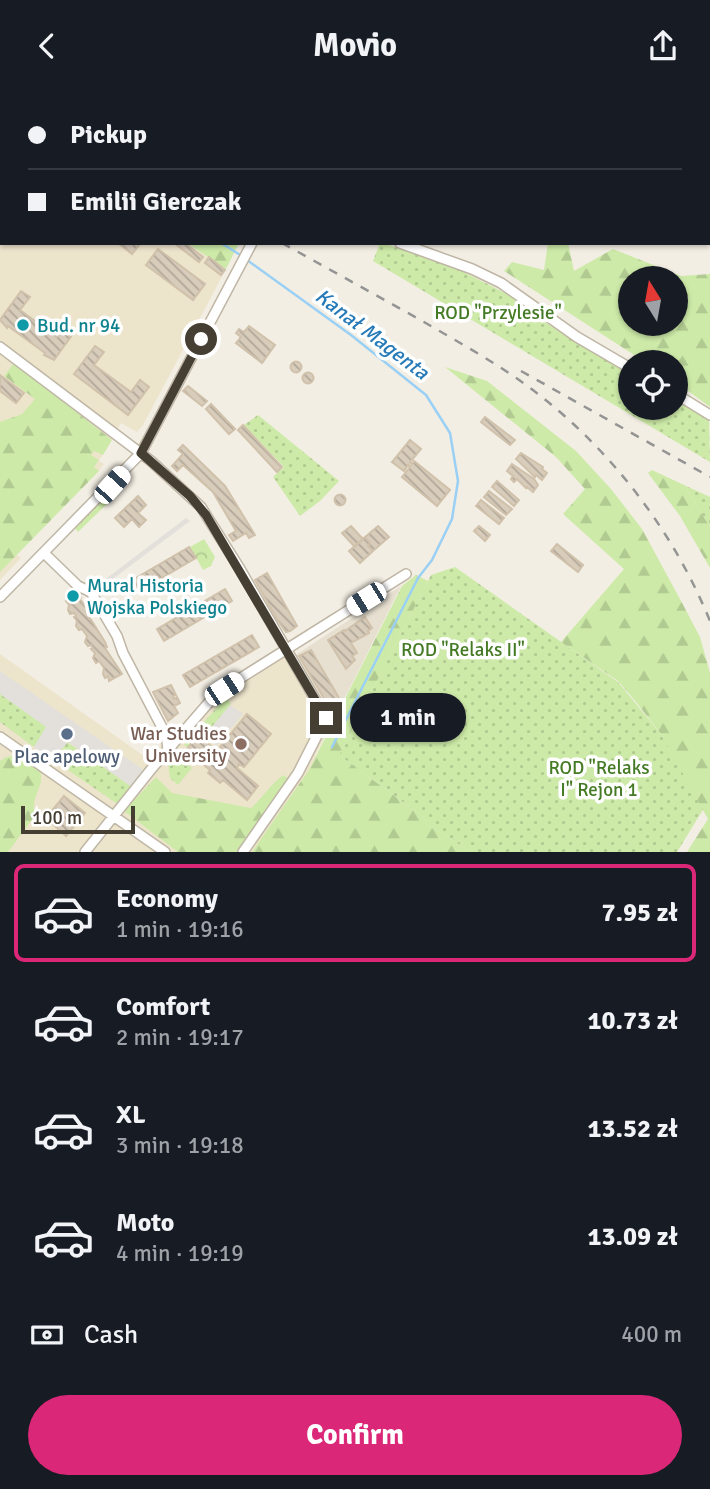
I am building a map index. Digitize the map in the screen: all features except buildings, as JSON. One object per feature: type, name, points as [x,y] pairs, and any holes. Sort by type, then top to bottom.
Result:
[{"type":"street","points":[[0,597],[141,453],[251,245]]},
{"type":"street","points":[[406,245],[502,283],[577,337],[618,361]]},
{"type":"street","points":[[0,347],[141,453],[201,507],[326,718],[298,773],[243,852]]},
{"type":"street","points":[[688,401],[710,415]]},
{"type":"street","points":[[44,553],[78,586],[91,592],[117,636],[123,653],[166,735],[168,749]]},
{"type":"street","points":[[85,852],[178,737],[217,694],[407,574]]},
{"type":"street","points":[[166,735],[178,737]]},
{"type":"street","points":[[0,737],[165,852]]},
{"type":"shaded area","points":[[0,245],[190,245],[226,269],[143,425],[137,432],[121,423],[99,461],[104,464],[99,471],[16,554],[21,558],[0,580]]},
{"type":"shaded area","points":[[186,518],[190,521],[102,587],[99,584]]},
{"type":"shaded area","points":[[401,586],[333,721],[294,656]]},
{"type":"shaded area","name":"War Studies University","points":[[287,645],[333,721],[315,756],[339,755],[423,817],[427,824],[471,852],[0,852],[0,654],[148,759],[171,733],[179,732],[214,692]]},
{"type":"shaded area","name":"Plac apelowy","points":[[0,671],[145,771],[132,787],[68,742],[53,760],[34,747],[46,727],[0,694]]},
{"type":"shaded area","points":[[230,705],[243,714],[216,746],[204,736]]},
{"type":"green space","points":[[190,245],[238,245],[226,269]]},
{"type":"green space","name":"ROD \"Przylesie\"","points":[[379,245],[434,257],[519,300],[522,309],[618,365],[618,407],[373,261]]},
{"type":"green space","points":[[548,245],[568,245],[574,271],[613,249],[656,266],[618,266],[618,336],[688,336],[688,276],[710,274],[710,407],[688,391],[688,350],[626,350],[504,271],[512,262],[544,270]]},
{"type":"green space","points":[[14,363],[112,440],[103,455],[94,451],[91,455],[99,460],[94,467],[99,471],[0,572],[0,422],[22,414],[35,399],[4,376]]},
{"type":"green space","points":[[445,367],[487,381],[576,451],[611,489],[642,529],[700,637],[710,673],[710,852],[687,852],[708,819],[661,734],[618,681],[561,642],[624,569],[563,514],[585,489],[556,457]]},
{"type":"green space","name":"ROD \"Przylesie\"","points":[[688,406],[709,419],[710,462],[640,420],[688,420]]},
{"type":"green space","points":[[258,415],[339,481],[320,501],[300,516],[273,477],[284,467],[244,425]]},
{"type":"green space","points":[[652,470],[684,485],[710,527],[710,568],[680,516],[648,473]]},
{"type":"green space","points":[[684,485],[710,497],[710,527]]},
{"type":"green space","points":[[112,490],[111,500],[78,532],[75,528]]},
{"type":"green space","points":[[204,539],[215,557],[211,566],[203,570],[190,547]]},
{"type":"green space","points":[[455,567],[618,682],[661,734],[704,808],[677,852],[471,852],[427,824],[423,817],[339,755],[431,575]]},
{"type":"green space","points":[[416,575],[428,581],[339,755],[423,817],[427,824],[471,852],[252,852],[309,770],[402,586]]},
{"type":"green space","points":[[0,694],[47,727],[34,747],[0,722]]},
{"type":"green space","points":[[226,697],[231,704],[202,739],[197,736],[188,748],[184,745]]},
{"type":"green space","points":[[67,742],[132,787],[119,805],[53,760]]},
{"type":"green space","points":[[175,754],[192,768],[178,785],[170,778],[168,763]]},
{"type":"green space","points":[[19,755],[41,768],[41,782],[34,802],[34,817],[8,852],[0,852],[0,761]]},
{"type":"green space","points":[[283,775],[289,779],[239,852],[178,852],[124,811],[156,777],[172,793],[251,808]]},
{"type":"waterway","name":"Kanał Magenta","points":[[224,245],[242,256]]},
{"type":"waterway","name":"Kanał Magenta","points":[[247,260],[351,335],[426,395],[450,433],[458,481],[452,519],[432,560],[418,578],[332,747]]},
{"type":"railway","points":[[286,245],[479,354],[524,383],[566,417],[616,469],[660,526],[679,557],[710,621]]},
{"type":"railway","points":[[521,371],[710,477]]},
{"type":"place","name":"Bud. nr 94","points":[[23,325]]},
{"type":"place","name":"Mural Historia Wojska Polskiego","points":[[73,596]]},
{"type":"place","name":"Plac apelowy","points":[[67,734]]},
{"type":"place","name":"War Studies University","points":[[241,744]]},
{"type":"route","points":[[201,339],[141,453],[201,507],[326,718]]},
{"type":"park label","name":"ROD \"Relaks II\"","points":[[463,649]]},
{"type":"park label","name":"ROD \"Relaks I\" Rejon 1","points":[[599,778]]}]
